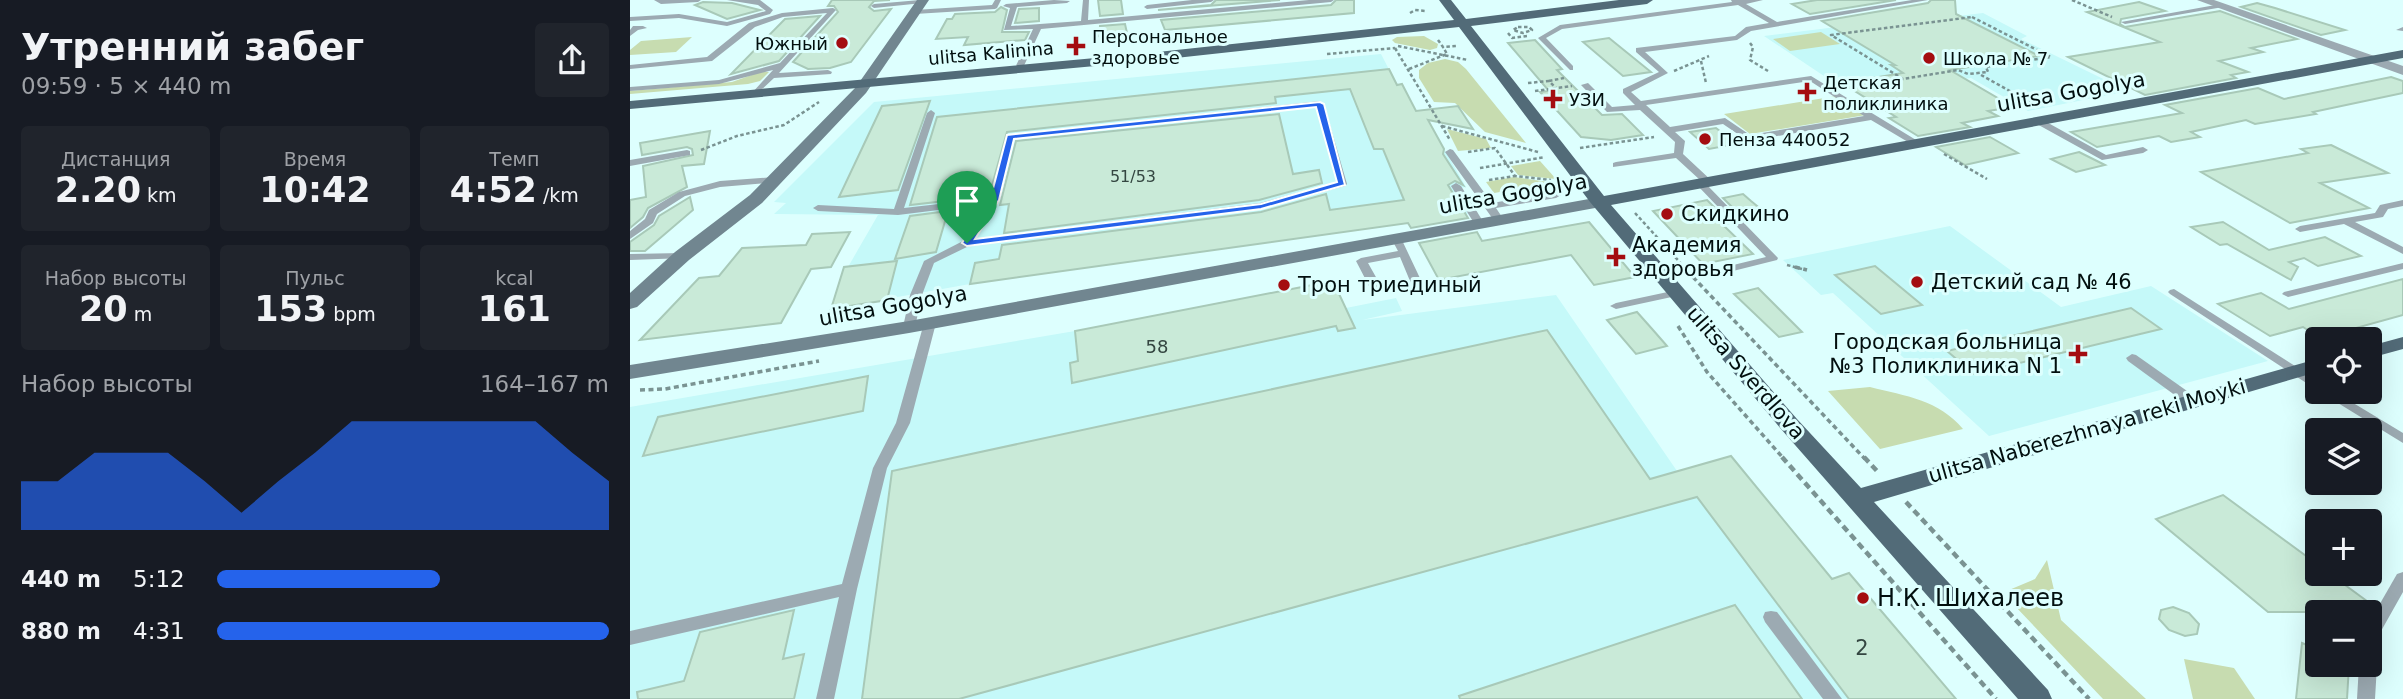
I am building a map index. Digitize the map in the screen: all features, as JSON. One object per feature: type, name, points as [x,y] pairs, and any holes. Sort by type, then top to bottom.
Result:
[{"type":"main road","name":"ulitsa Sverdlova","points":[[1445,0],[1600,202],[1677,293],[1789,424],[2037,699]]},
{"type":"main road","name":"ulitsa Kalinina","points":[[630,104],[1018,70],[1463,24],[1647,0]]},
{"type":"main road","points":[[630,303],[681,256],[756,199],[865,84],[919,5]]},
{"type":"main road","name":"ulitsa Gogolya","points":[[630,372],[1400,245],[1479,223],[1495,213],[1600,202],[2403,54]]},
{"type":"main road","points":[[2382,349],[2403,343]]},
{"type":"main road","name":"ulitsa Naberezhnaya reki Moyki","points":[[1857,498],[2305,368]]},
{"type":"street","points":[[2203,0],[2403,71]]},
{"type":"lane","points":[[657,0],[698,0]]},
{"type":"lane","points":[[630,19],[679,16],[727,24],[767,14],[770,9],[760,2],[730,0]]},
{"type":"lane","points":[[1084,22],[1086,0]]},
{"type":"lane","points":[[1147,7],[1211,0]]},
{"type":"lane","points":[[1014,6],[1007,28],[1331,0]]},
{"type":"lane","points":[[1570,68],[1542,38],[1560,27],[1760,0]]},
{"type":"lane","points":[[1678,155],[1680,141],[1626,91],[1660,77],[1664,72],[1639,50],[1740,35],[1749,29],[1925,0]]},
{"type":"lane","points":[[874,6],[903,2],[919,5],[997,3],[1014,6],[1067,1]]},
{"type":"lane","points":[[1737,1],[1776,24]]},
{"type":"lane","points":[[2125,22],[2221,6]]},
{"type":"lane","points":[[1584,8],[1600,21]]},
{"type":"lane","points":[[630,67],[709,59],[748,27],[802,9],[833,10],[757,93]]},
{"type":"lane","points":[[1018,70],[1038,27]]},
{"type":"lane","points":[[630,34],[636,28],[643,28]]},
{"type":"lane","points":[[630,89],[719,82],[782,64]]},
{"type":"lane","points":[[772,76],[828,72]]},
{"type":"lane","points":[[1585,85],[1611,110],[1811,78],[1916,144]]},
{"type":"lane","points":[[909,327],[916,295],[929,261],[967,243],[1261,206],[1342,184],[1320,104],[1010,137],[995,200],[967,243]]},
{"type":"lane","points":[[898,212],[931,113]]},
{"type":"lane","points":[[1670,132],[1725,121],[1748,138],[1872,117]]},
{"type":"lane","points":[[2038,121],[2105,158],[2143,150]]},
{"type":"lane","points":[[1453,149],[1495,213],[1556,195]]},
{"type":"lane","points":[[630,163],[687,153]]},
{"type":"lane","points":[[1616,164],[1678,155]]},
{"type":"lane","points":[[1678,155],[1773,258],[1726,270]]},
{"type":"lane","points":[[630,236],[650,220],[653,212],[682,194],[720,184],[774,180]]},
{"type":"lane","points":[[1455,186],[1479,223]]},
{"type":"lane","points":[[818,208],[898,212],[995,200]]},
{"type":"lane","points":[[2300,229],[2379,215],[2384,207],[2403,203]]},
{"type":"lane","points":[[2345,221],[2403,251]]},
{"type":"lane","points":[[1375,286],[1362,261],[1400,245],[1422,293]]},
{"type":"lane","points":[[630,257],[681,256]]},
{"type":"lane","points":[[2288,295],[2403,266]]},
{"type":"lane","points":[[2174,292],[2305,379]]},
{"type":"lane","points":[[1616,306],[1677,293]]},
{"type":"lane","points":[[825,699],[849,589],[880,468],[903,423],[930,323]]},
{"type":"lane","points":[[2132,358],[2192,401]]},
{"type":"lane","points":[[2346,404],[2403,439]]},
{"type":"lane","points":[[2382,614],[2403,578]]},
{"type":"lane","points":[[630,638],[849,589]]},
{"type":"lane","points":[[1771,617],[1833,699]]},
{"type":"lane","points":[[2367,699],[2368,677]]},
{"type":"path","points":[[2072,0],[2125,22]]},
{"type":"path","points":[[1972,17],[2051,57],[1986,66],[1988,72],[1980,74],[1958,71],[1903,79],[1831,35],[1870,30],[1972,17]]},
{"type":"path","points":[[1860,24],[1870,30]]},
{"type":"path","points":[[1506,31],[1512,38],[1528,36],[1525,33]]},
{"type":"path","points":[[1433,32],[1447,54]]},
{"type":"path","points":[[1740,35],[1753,47],[1750,60],[1753,64],[1786,81]]},
{"type":"path","points":[[1382,43],[1468,60],[1457,46],[1443,47]]},
{"type":"path","points":[[1395,48],[1453,149],[1494,148]]},
{"type":"path","points":[[1409,69],[1447,54]]},
{"type":"path","points":[[1660,77],[1701,61],[1708,93]]},
{"type":"path","points":[[1980,74],[2059,118]]},
{"type":"path","points":[[1526,83],[1549,80],[1556,88]]},
{"type":"path","points":[[1532,92],[1585,85]]},
{"type":"path","points":[[687,153],[737,135],[783,125],[814,107],[820,100]]},
{"type":"path","points":[[1442,126],[1541,152]]},
{"type":"path","points":[[1580,148],[1670,132]]},
{"type":"path","points":[[1489,138],[1515,176],[1551,180]]},
{"type":"path","points":[[1532,142],[1551,166]]},
{"type":"path","points":[[1936,150],[1987,179]]},
{"type":"path","points":[[1469,170],[1545,158]]},
{"type":"path","points":[[1632,209],[1693,277],[1726,270]]},
{"type":"path","points":[[1794,473],[1996,699]]},
{"type":"shaded area","name":"Школа № 7","points":[[1983,13],[2027,36],[2021,39],[2128,91],[2028,111],[1971,78],[1916,86],[1844,78],[1830,80],[1764,36],[1869,23],[1877,26]]},
{"type":"shaded area","points":[[1381,54],[1397,85],[1402,84],[1435,147],[1443,147],[1466,187],[1455,189],[1468,214],[970,284],[831,309],[848,267],[878,215],[774,214],[786,203],[774,202],[874,102]]},
{"type":"shaded area","name":"Городская больница №3 Поликлиника N 1","points":[[1950,226],[2061,307],[2151,286],[2268,361],[1989,436],[1833,293],[1821,295],[1783,260]]},
{"type":"shaded area","points":[[1333,281],[1346,308],[1396,298],[1402,311],[1362,320],[1556,295],[1677,471],[1731,456],[1832,578],[1849,573],[1956,699],[630,699],[630,407],[1075,331]]},
{"type":"green space","points":[[1821,32],[1840,44],[1790,51],[1773,39]]},
{"type":"green space","points":[[1424,36],[1438,44],[1437,48],[1430,50],[1395,43],[1392,40],[1397,37]]},
{"type":"green space","points":[[692,37],[676,52],[630,55],[630,50],[641,41]]},
{"type":"green space","points":[[1445,59],[1458,62],[1466,69],[1526,143],[1485,132],[1455,103],[1434,102],[1419,78],[1419,70],[1428,63]]},
{"type":"green space","points":[[760,72],[769,72],[760,81],[748,84],[630,94],[630,91],[732,82]]},
{"type":"green space","points":[[1837,96],[1866,115],[1750,134],[1724,114]]},
{"type":"green space","points":[[1447,129],[1486,139],[1491,148],[1458,151]]},
{"type":"green space","points":[[1540,161],[1556,179],[1518,175],[1511,166]]},
{"type":"green space","points":[[1514,177],[1555,183],[1494,193],[1486,182]]},
{"type":"green space","points":[[1870,387],[1933,405],[1954,419],[1963,429],[1880,449],[1828,391]]},
{"type":"green space","points":[[2047,560],[2061,620],[2146,699],[2103,699],[2014,605],[2009,590],[2035,579]]},
{"type":"green space","points":[[2184,659],[2234,668],[2255,699],[2193,699]]},
{"type":"building","name":"Южный","points":[[832,0],[890,0],[874,1],[869,7],[874,11],[891,9],[851,62],[830,68],[808,69],[793,62],[838,12],[834,6],[828,6]]},
{"type":"building","points":[[1098,0],[1121,0],[1123,14],[1100,16]]},
{"type":"building","points":[[1216,0],[1280,0],[1158,10],[1211,5]]},
{"type":"building","points":[[1336,0],[1354,0],[1354,13],[1165,30],[1161,20],[1331,5]]},
{"type":"building","points":[[1817,0],[1896,0],[1810,14],[1792,4]]},
{"type":"building","points":[[1931,0],[1955,0],[1956,14],[2039,56],[1950,70],[2013,107],[1988,111],[1998,116],[1962,123],[1970,127],[1918,136],[1889,118],[1896,117],[1842,83],[1903,73],[1891,65],[1895,65],[1822,21],[1928,3]]},
{"type":"building","points":[[703,2],[732,3],[760,10],[727,19],[695,5]]},
{"type":"building","points":[[2139,2],[2165,11],[2121,19],[2120,24],[2125,27],[2220,11],[2297,39],[2251,48],[2263,52],[2219,61],[2248,72],[2231,75],[2236,78],[2145,95],[2068,57],[2160,42],[2087,12]]},
{"type":"building","points":[[2257,3],[2345,30],[2321,35],[2241,7]]},
{"type":"building","points":[[1001,7],[1007,10],[1002,32],[1029,32],[1025,40],[964,45],[968,37],[936,39],[947,19],[952,19],[955,14],[995,12]]},
{"type":"building","points":[[1039,8],[1039,21],[1015,23],[1019,9]]},
{"type":"building","points":[[820,16],[779,61],[731,74],[785,19]]},
{"type":"building","points":[[1125,24],[1127,33],[1099,36],[1100,26]]},
{"type":"building","points":[[1609,38],[1651,72],[1623,76],[1583,42]]},
{"type":"building","points":[[1535,40],[1562,69],[1557,70],[1602,115],[1622,114],[1643,135],[1611,140],[1581,137],[1540,92],[1549,91],[1508,43]]},
{"type":"building","points":[[1389,69],[1397,85],[1402,84],[1416,111],[1458,106],[1473,129],[1428,120],[1444,149],[1443,154],[1463,185],[1455,181],[1448,185],[1468,218],[1411,228],[1408,223],[970,284],[975,263],[999,259],[1002,245],[1261,212],[1326,194],[1330,210],[1404,200],[1383,149],[1374,149],[1350,89],[1275,97],[1276,103],[1007,132],[989,196],[910,205],[937,117]]},
{"type":"building","points":[[2391,77],[2403,81],[2403,93],[2313,112],[2316,114],[2255,124],[2246,120],[2191,132],[2200,137],[2171,142],[2159,136],[2097,147],[2071,132],[2182,113],[2165,105],[2258,88],[2284,99]]},
{"type":"building","points":[[930,101],[898,190],[839,197],[882,106]]},
{"type":"building","points":[[1279,114],[1293,174],[1319,170],[1322,183],[1259,200],[1004,233],[1009,204],[1000,205],[1016,141]]},
{"type":"building","points":[[1716,128],[1736,144],[1709,149],[1690,132]]},
{"type":"building","points":[[710,131],[704,164],[682,166],[687,187],[648,208],[643,217],[630,228],[630,200],[646,197],[643,166],[693,155],[692,149],[687,147],[642,155],[640,143]]},
{"type":"building","points":[[1990,137],[2018,153],[1965,165],[1936,147]]},
{"type":"building","points":[[2331,145],[2388,173],[2320,183],[2369,208],[2290,223],[2201,172],[2308,153],[2301,149]]},
{"type":"building","points":[[2079,152],[2105,165],[2076,172],[2051,159]]},
{"type":"building","points":[[1743,194],[1768,215],[1745,220],[1723,198]]},
{"type":"building","points":[[690,197],[693,210],[645,251],[630,251],[630,242],[654,225],[659,216]]},
{"type":"building","points":[[1707,200],[1730,223],[1722,224],[1753,254],[1703,264],[1653,211]]},
{"type":"building","points":[[948,211],[936,252],[895,259],[910,216]]},
{"type":"building","points":[[1589,222],[1635,277],[1594,285],[1571,255],[1439,280],[1419,243],[1477,232],[1482,241]]},
{"type":"building","points":[[2223,222],[2269,250],[2325,237],[2361,256],[2318,266],[2304,258],[2289,262],[2298,267],[2291,280],[2227,244],[2220,245],[2191,227]]},
{"type":"building","points":[[850,232],[831,267],[811,269],[781,323],[640,340],[699,278],[719,276],[742,248],[806,245],[812,234]]},
{"type":"building","points":[[897,261],[887,300],[831,309],[844,267]]},
{"type":"building","points":[[1875,266],[1922,305],[1881,314],[1835,275]]},
{"type":"building","points":[[2403,279],[2403,315],[2360,327],[2303,327],[2270,336],[2218,304],[2261,293],[2289,309]]},
{"type":"building","points":[[1333,281],[1355,328],[1338,331],[1336,326],[1072,383],[1070,363],[1078,361],[1075,331]]},
{"type":"building","points":[[1758,288],[1802,332],[1779,337],[1734,294]]},
{"type":"building","points":[[2131,308],[2161,329],[1974,374],[1947,351]]},
{"type":"building","points":[[1637,312],[1667,346],[1636,354],[1607,320]]},
{"type":"building","points":[[1547,330],[1650,479],[1731,456],[1832,579],[1849,573],[1956,699],[1849,699],[1697,497],[959,699],[862,699],[892,471]]},
{"type":"building","points":[[868,376],[863,411],[643,456],[658,417]]},
{"type":"building","points":[[2223,495],[2305,555],[2305,586],[2346,586],[2365,600],[2305,600],[2305,612],[2268,612],[2156,519]]},
{"type":"building","points":[[1735,605],[1802,699],[1460,699],[1459,696]]},
{"type":"building","points":[[2173,607],[2189,613],[2199,624],[2197,634],[2185,636],[2169,630],[2159,619],[2161,610]]},
{"type":"building","points":[[794,610],[783,659],[804,654],[794,699],[638,699],[637,692],[684,681],[700,632]]},
{"type":"building","points":[[2302,643],[2305,644],[2305,677],[2348,677],[2347,699],[2296,699]]},
{"type":"place","name":"Южный","points":[[842,43]]},
{"type":"place","name":"Персональное здоровье","points":[[1076,46]]},
{"type":"place","name":"Школа № 7","points":[[1929,58]]},
{"type":"place","name":"Детская поликлиника","points":[[1807,92]]},
{"type":"place","name":"УЗИ","points":[[1553,99]]},
{"type":"place","name":"Пенза 440052","points":[[1705,139]]},
{"type":"place","name":"Скидкино","points":[[1667,214]]},
{"type":"place","name":"Академия здоровья","points":[[1616,257]]},
{"type":"place","name":"Детский сад № 46","points":[[1917,282]]},
{"type":"place","name":"Трон триединый","points":[[1284,285]]},
{"type":"place","name":"Городская больница №3 Поликлиника N 1","points":[[2078,354]]},
{"type":"place","name":"Н.К. Шихалеев","points":[[1863,598]]},
{"type":"route","points":[[1320,104],[1342,184],[1261,206],[967,243],[995,200],[1010,137],[1320,104]]}]
